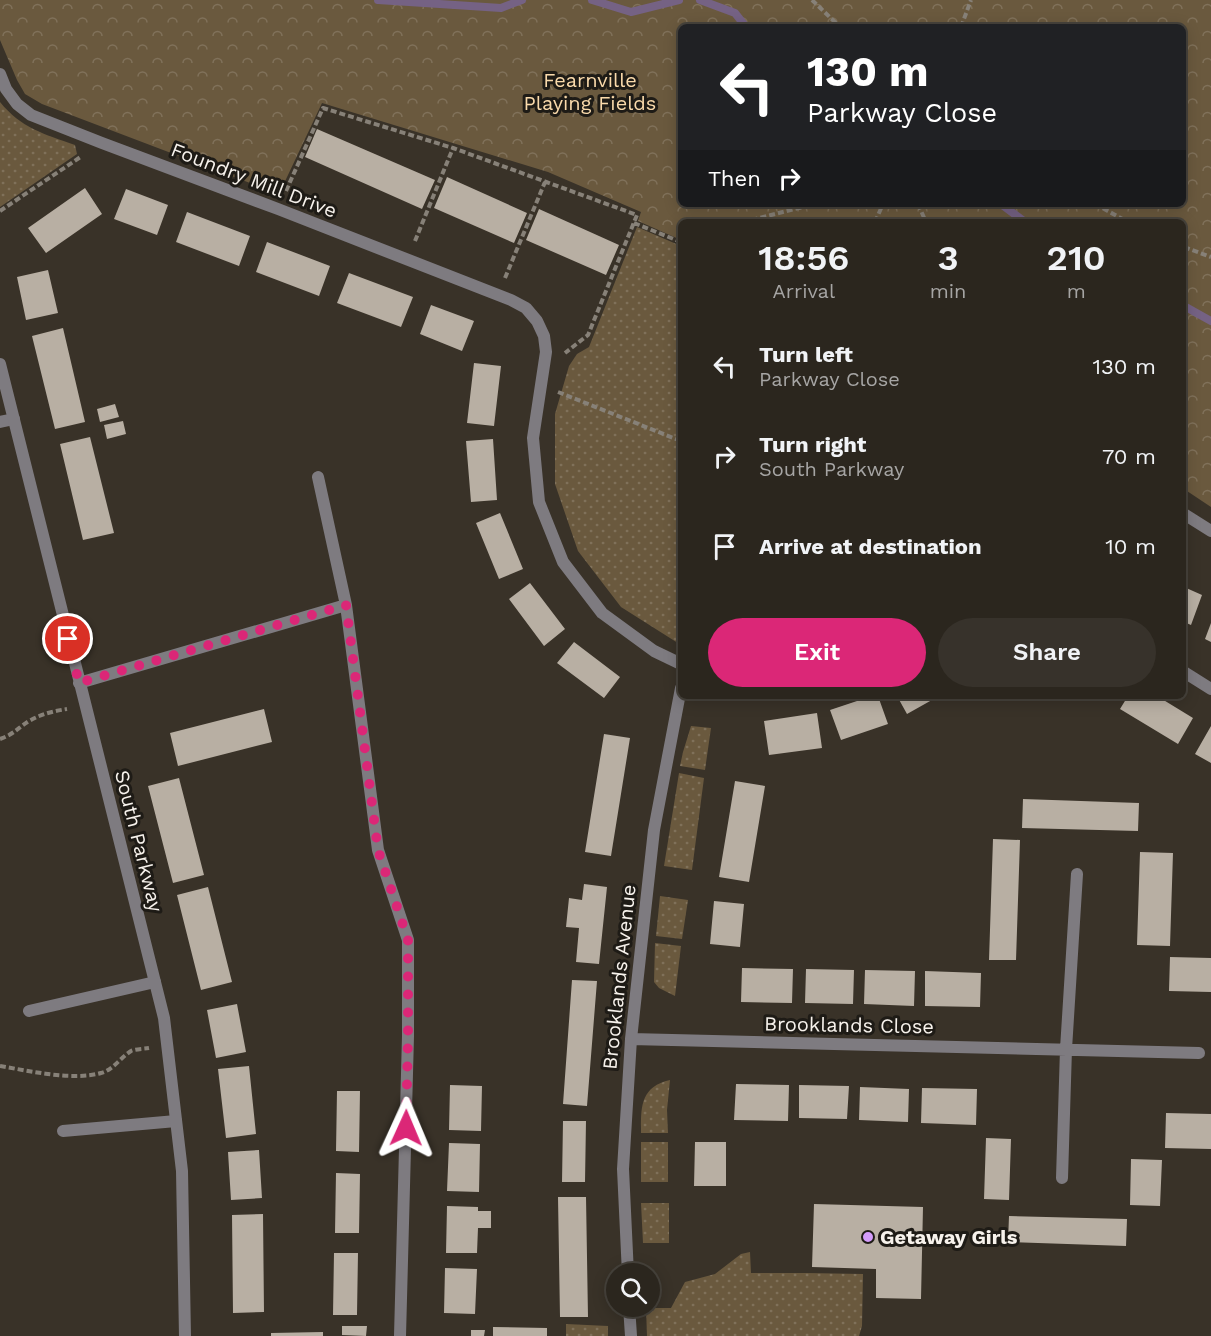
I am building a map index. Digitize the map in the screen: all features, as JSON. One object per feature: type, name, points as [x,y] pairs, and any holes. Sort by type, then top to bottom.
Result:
[{"type":"street","name":"Foundry Mill Drive","points":[[0,74],[6,89],[17,104],[31,115],[278,208],[511,300],[526,308],[537,321],[544,336],[546,352],[543,370]]},
{"type":"street","name":"South Parkway","points":[[0,364],[164,1018],[182,1171],[185,1336]]},
{"type":"street","points":[[543,370],[533,438],[539,502],[563,562],[602,613],[654,651],[678,663]]},
{"type":"street","points":[[0,422],[14,419]]},
{"type":"street","points":[[318,477],[346,605],[378,850],[408,940],[408,1036],[400,1336]]},
{"type":"street","points":[[1186,515],[1211,531]]},
{"type":"street","points":[[79,683],[346,605]]},
{"type":"street","points":[[1186,673],[1211,689]]},
{"type":"street","name":"Brooklands Avenue","points":[[627,1263],[623,1169],[631,1040],[654,830],[679,699]]},
{"type":"street","points":[[1062,1178],[1066,1049],[1077,874]]},
{"type":"street","points":[[29,1011],[155,982]]},
{"type":"street","name":"Brooklands Close","points":[[631,1040],[1199,1053]]},
{"type":"street","points":[[63,1131],[176,1121]]},
{"type":"street","points":[[630,1317],[631,1336]]},
{"type":"path","points":[[812,0],[837,24]]},
{"type":"path","points":[[962,24],[971,0]]},
{"type":"path","points":[[278,208],[323,108],[453,148],[637,215],[588,335],[543,370]]},
{"type":"path","points":[[0,210],[102,143]]},
{"type":"path","points":[[407,260],[453,148]]},
{"type":"path","points":[[498,296],[545,182]]},
{"type":"path","points":[[755,219],[803,207]]},
{"type":"path","points":[[1100,207],[1122,219]]},
{"type":"path","points":[[634,223],[678,240]]},
{"type":"path","points":[[673,238],[678,237]]},
{"type":"path","points":[[1186,248],[1211,256]]},
{"type":"path","points":[[540,385],[678,440]]},
{"type":"path","points":[[0,739],[12,735],[30,720],[51,712],[86,709]]},
{"type":"path","points":[[0,1066],[53,1075],[84,1076],[103,1073],[132,1051],[167,1046]]},
{"type":"green space","name":"Fearnville Playing Fields","points":[[0,0],[1211,0],[1211,507],[1186,490],[1186,219],[678,219],[678,239],[638,221],[641,212],[548,172],[322,103],[279,194],[42,104],[25,94],[0,40]]},
{"type":"green space","points":[[0,102],[25,124],[75,145],[77,154],[0,207]]},
{"type":"green space","points":[[637,227],[678,245],[678,643],[621,607],[578,551],[555,484],[555,414],[569,366],[577,354],[589,347]]},
{"type":"green space","points":[[691,726],[711,728],[705,770],[680,766]]},
{"type":"green space","points":[[679,773],[704,778],[692,870],[664,866]]},
{"type":"green space","points":[[660,896],[688,900],[682,939],[656,936]]},
{"type":"green space","points":[[655,943],[681,946],[675,996],[659,988],[654,982]]},
{"type":"green space","points":[[670,1080],[667,1110],[668,1133],[641,1133],[644,1099],[653,1088]]},
{"type":"green space","points":[[641,1142],[668,1142],[668,1182],[641,1182]]},
{"type":"green space","points":[[641,1203],[669,1203],[669,1243],[643,1243]]},
{"type":"green space","points":[[750,1252],[751,1273],[863,1274],[862,1326],[859,1336],[647,1336],[646,1317],[660,1317],[660,1308],[671,1308],[685,1282],[715,1274],[741,1254]]},
{"type":"green space","points":[[566,1324],[608,1326],[608,1336],[566,1336]]},
{"type":"building","points":[[317,129],[435,180],[422,209],[305,157]]},
{"type":"building","points":[[447,177],[527,213],[514,243],[434,208]]},
{"type":"building","points":[[85,188],[102,214],[46,253],[28,228]]},
{"type":"building","points":[[126,189],[168,205],[157,235],[114,219]]},
{"type":"building","points":[[539,209],[619,245],[606,275],[526,240]]},
{"type":"building","points":[[187,212],[250,236],[239,266],[176,242]]},
{"type":"building","points":[[267,242],[330,266],[319,296],[256,272]]},
{"type":"building","points":[[48,270],[58,313],[26,320],[17,277]]},
{"type":"building","points":[[349,273],[413,297],[401,327],[337,303]]},
{"type":"building","points":[[431,305],[474,321],[462,351],[420,334]]},
{"type":"building","points":[[63,328],[85,422],[55,429],[32,336]]},
{"type":"building","points":[[474,363],[501,366],[494,426],[467,423]]},
{"type":"building","points":[[115,404],[119,417],[100,422],[97,409]]},
{"type":"building","points":[[123,421],[126,434],[107,439],[104,425]]},
{"type":"building","points":[[90,437],[114,533],[83,540],[60,444]]},
{"type":"building","points":[[493,439],[497,500],[471,502],[466,441]]},
{"type":"building","points":[[500,513],[523,569],[499,579],[476,523]]},
{"type":"building","points":[[530,583],[565,629],[544,646],[509,599]]},
{"type":"building","points":[[1186,588],[1202,595],[1191,625],[1186,623]]},
{"type":"building","points":[[1211,623],[1211,642],[1205,639]]},
{"type":"building","points":[[574,642],[620,677],[604,698],[557,663]]},
{"type":"building","points":[[863,699],[879,699],[888,724],[841,740],[830,710]]},
{"type":"building","points":[[899,699],[934,699],[907,714]]},
{"type":"building","points":[[1126,699],[1162,699],[1193,718],[1178,744],[1120,709]]},
{"type":"building","points":[[264,709],[272,742],[178,766],[170,733]]},
{"type":"building","points":[[817,713],[822,748],[769,755],[764,721]]},
{"type":"building","points":[[1211,726],[1211,763],[1195,754]]},
{"type":"building","points":[[604,734],[630,738],[611,856],[585,852]]},
{"type":"building","points":[[179,778],[204,875],[173,883],[148,786]]},
{"type":"building","points":[[735,781],[765,786],[749,882],[719,877]]},
{"type":"building","points":[[1023,799],[1139,803],[1138,831],[1022,828]]},
{"type":"building","points":[[993,839],[1020,840],[1016,960],[989,960]]},
{"type":"building","points":[[1140,852],[1173,853],[1170,946],[1137,945]]},
{"type":"building","points":[[584,884],[607,887],[599,964],[576,962],[579,928],[566,927],[569,898],[582,900]]},
{"type":"building","points":[[208,887],[232,982],[201,990],[177,895]]},
{"type":"building","points":[[714,901],[744,904],[740,947],[710,944]]},
{"type":"building","points":[[1170,957],[1211,958],[1211,992],[1169,991]]},
{"type":"building","points":[[742,968],[793,969],[792,1003],[741,1002]]},
{"type":"building","points":[[806,969],[854,970],[853,1004],[805,1003]]},
{"type":"building","points":[[865,970],[915,971],[914,1006],[864,1004]]},
{"type":"building","points":[[925,971],[981,973],[980,1007],[925,1006]]},
{"type":"building","points":[[572,980],[597,981],[587,1106],[563,1104]]},
{"type":"building","points":[[237,1004],[246,1052],[216,1058],[207,1010]]},
{"type":"building","points":[[249,1066],[256,1134],[226,1138],[218,1069]]},
{"type":"building","points":[[736,1084],[789,1085],[788,1121],[734,1120]]},
{"type":"building","points":[[450,1085],[482,1086],[481,1131],[449,1130]]},
{"type":"building","points":[[799,1085],[849,1086],[847,1119],[799,1118]]},
{"type":"building","points":[[860,1087],[909,1089],[908,1122],[859,1120]]},
{"type":"building","points":[[922,1088],[977,1089],[976,1125],[921,1123]]},
{"type":"building","points":[[337,1091],[360,1091],[359,1152],[336,1151]]},
{"type":"building","points":[[1166,1113],[1211,1114],[1211,1149],[1165,1148]]},
{"type":"building","points":[[563,1121],[586,1121],[585,1182],[562,1182]]},
{"type":"building","points":[[986,1138],[1011,1139],[1009,1200],[984,1199]]},
{"type":"building","points":[[695,1142],[726,1142],[726,1186],[694,1186]]},
{"type":"building","points":[[449,1143],[480,1144],[479,1192],[447,1191]]},
{"type":"building","points":[[259,1150],[262,1198],[231,1200],[228,1152]]},
{"type":"building","points":[[1131,1159],[1162,1160],[1160,1206],[1130,1205]]},
{"type":"building","points":[[336,1173],[360,1174],[359,1233],[335,1233]]},
{"type":"building","points":[[558,1197],[586,1197],[588,1317],[560,1317]]},
{"type":"building","name":"Getaway Girls","points":[[814,1204],[923,1207],[921,1299],[876,1298],[876,1269],[812,1267]]},
{"type":"building","points":[[447,1206],[478,1207],[478,1211],[491,1211],[491,1228],[478,1228],[477,1253],[446,1253]]},
{"type":"building","points":[[263,1214],[264,1312],[233,1313],[232,1215]]},
{"type":"building","points":[[1009,1216],[1127,1219],[1126,1246],[1008,1242]]},
{"type":"building","points":[[334,1253],[358,1253],[357,1315],[333,1315]]},
{"type":"building","points":[[445,1268],[477,1269],[475,1314],[444,1313]]},
{"type":"building","points":[[342,1326],[367,1326],[366,1336],[342,1335]]},
{"type":"building","points":[[493,1327],[547,1328],[547,1336],[493,1336]]},
{"type":"building","points":[[471,1330],[485,1330],[484,1336],[471,1336]]},
{"type":"building","points":[[323,1332],[323,1336],[271,1336],[271,1333]]},
{"type":"waterway","points":[[378,0],[501,8],[522,0]]},
{"type":"waterway","points":[[592,0],[631,12],[679,0]]},
{"type":"waterway","points":[[700,0],[735,13],[744,24]]},
{"type":"waterway","points":[[1005,207],[1021,219]]},
{"type":"waterway","points":[[1186,307],[1211,321]]},
{"type":"place","name":"Getaway Girls","points":[[868,1237]]},
{"type":"route","points":[[68,639],[79,683],[346,605],[378,850],[408,940],[406,1128]]}]
